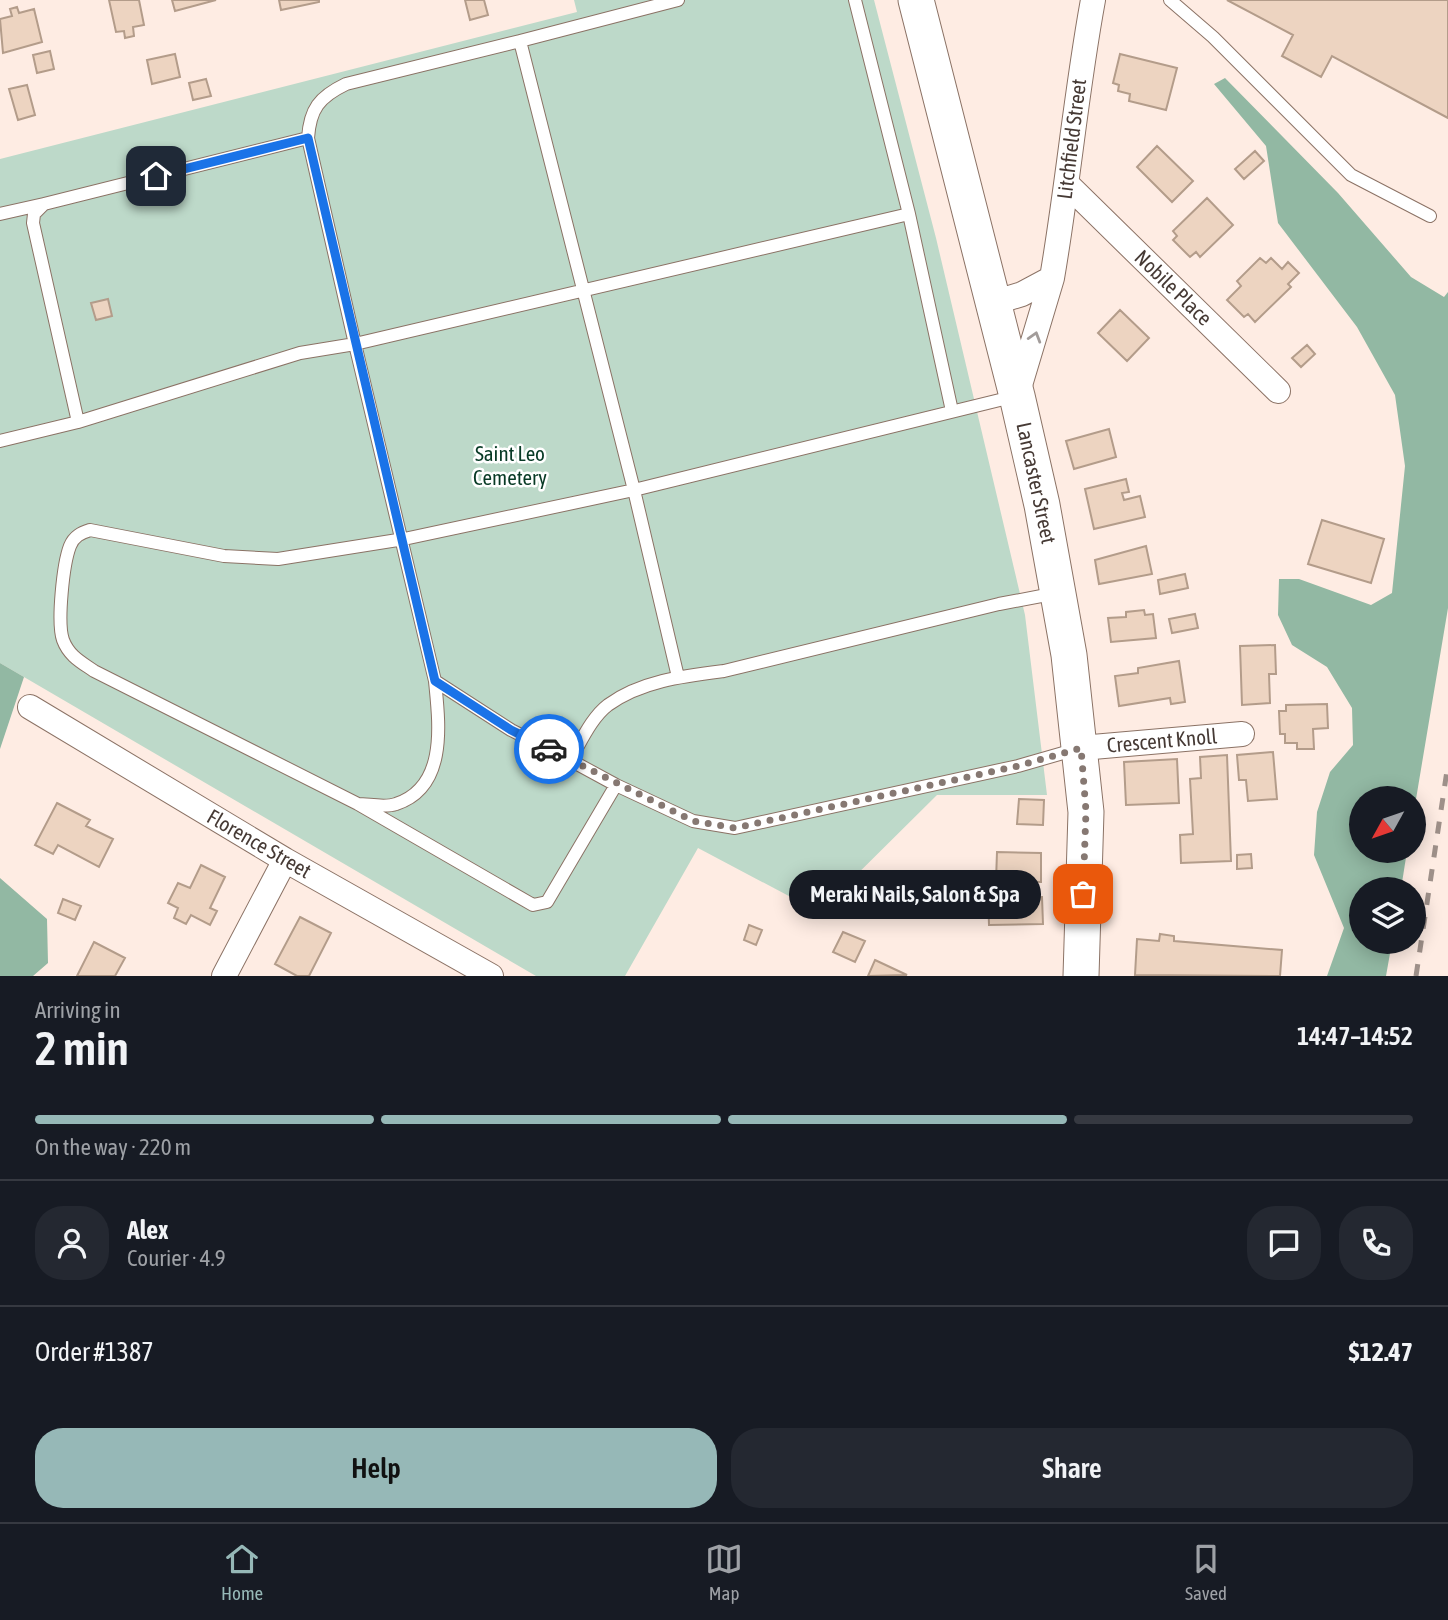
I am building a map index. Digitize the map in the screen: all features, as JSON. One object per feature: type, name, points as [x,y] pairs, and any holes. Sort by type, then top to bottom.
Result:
[{"type":"main road","name":"Lancaster Street","points":[[916,0],[1017,396],[1059,593],[1081,748],[1086,811],[1081,976]]},
{"type":"street","name":"Litchfield Street","points":[[1017,396],[1052,278],[1068,185],[1080,71],[1093,0]]},
{"type":"street","name":"Nobile Place","points":[[1068,185],[1278,391]]},
{"type":"street","points":[[993,303],[1021,295],[1052,278]]},
{"type":"street","name":"Florence Street","points":[[30,707],[285,860],[491,976]]},
{"type":"street","name":"Crescent Knoll","points":[[1081,748],[1242,734]]},
{"type":"street","points":[[224,976],[285,860]]},
{"type":"lane","points":[[358,804],[393,805],[412,797],[431,774],[438,752],[435,681],[404,539],[355,344],[308,138],[309,117],[315,104],[328,93],[346,84],[678,0]]},
{"type":"lane","points":[[855,0],[909,214],[952,411]]},
{"type":"lane","points":[[1170,0],[1213,37],[1351,175],[1430,216]]},
{"type":"lane","points":[[520,41],[585,291],[678,677]]},
{"type":"lane","points":[[0,214],[308,138]]},
{"type":"lane","points":[[44,204],[34,214],[33,223],[78,422]]},
{"type":"lane","points":[[0,441],[78,422],[300,353],[355,344],[909,214]]},
{"type":"lane","points":[[617,785],[554,894],[547,902],[533,905],[358,804],[106,677],[73,657],[62,638],[62,599],[70,547],[78,535],[90,530],[224,556],[278,559],[404,539],[634,490],[1017,396]]},
{"type":"lane","points":[[570,760],[589,727],[607,706],[633,691],[678,677],[724,671],[999,604],[1059,593]]},
{"type":"lane","points":[[435,681],[511,730],[617,785],[693,821],[735,828],[1018,766],[1081,748]]},
{"type":"green space","name":"Saint Leo Cemetery","points":[[574,0],[874,0],[936,238],[1025,615],[1047,795],[937,795],[819,912],[698,848],[625,976],[536,976],[0,663],[0,159],[577,12]]},
{"type":"green space","points":[[1225,78],[1338,193],[1411,277],[1444,297],[1448,292],[1448,608],[1418,786],[1349,786],[1349,863],[1405,863],[1403,877],[1349,877],[1349,954],[1390,954],[1386,976],[1327,976],[1344,928],[1314,855],[1317,812],[1330,772],[1353,745],[1352,708],[1327,667],[1292,645],[1278,615],[1279,579],[1299,579],[1371,605],[1392,593],[1405,466],[1395,395],[1357,327],[1278,223],[1266,146],[1214,84]]},
{"type":"green space","points":[[0,663],[24,677],[0,749]]},
{"type":"green space","points":[[0,878],[47,919],[48,963],[33,976],[0,976]]},
{"type":"building","points":[[109,0],[139,0],[144,25],[133,27],[134,36],[125,38],[124,31],[116,32]]},
{"type":"building","points":[[172,0],[216,0],[175,11]]},
{"type":"building","points":[[279,0],[319,0],[319,2],[281,10]]},
{"type":"building","points":[[465,0],[484,0],[488,15],[470,20]]},
{"type":"building","points":[[1227,0],[1448,0],[1448,118],[1332,56],[1321,77],[1282,56],[1293,35]]},
{"type":"building","points":[[17,7],[19,13],[34,9],[42,42],[3,53],[0,19],[12,16],[10,9]]},
{"type":"building","points":[[50,51],[54,69],[37,73],[33,55]]},
{"type":"building","points":[[175,54],[180,77],[152,84],[147,60]]},
{"type":"building","points":[[1120,54],[1177,68],[1166,110],[1129,101],[1130,94],[1118,91],[1119,85],[1113,83]]},
{"type":"building","points":[[206,79],[211,96],[193,100],[189,83]]},
{"type":"building","points":[[27,85],[35,115],[18,120],[9,89]]},
{"type":"building","points":[[1157,146],[1193,181],[1172,202],[1137,167]]},
{"type":"building","points":[[1255,151],[1264,161],[1244,179],[1235,169]]},
{"type":"building","points":[[1207,198],[1233,225],[1200,257],[1196,252],[1190,257],[1173,240],[1177,236],[1173,231]]},
{"type":"building","points":[[1260,258],[1266,263],[1271,258],[1282,269],[1288,262],[1299,273],[1288,284],[1291,287],[1255,322],[1248,314],[1244,317],[1227,300],[1241,286],[1237,281]]},
{"type":"building","points":[[108,299],[112,316],[96,320],[91,303]]},
{"type":"building","points":[[1120,310],[1149,338],[1127,361],[1098,333]]},
{"type":"building","points":[[1307,345],[1315,354],[1301,367],[1292,358]]},
{"type":"building","points":[[1109,429],[1116,457],[1074,469],[1066,441]]},
{"type":"building","points":[[1126,479],[1129,492],[1122,493],[1124,500],[1140,496],[1145,517],[1094,529],[1085,489]]},
{"type":"building","points":[[1322,520],[1384,539],[1371,583],[1308,564]]},
{"type":"building","points":[[1146,546],[1152,574],[1099,584],[1095,560]]},
{"type":"building","points":[[1185,574],[1188,588],[1160,594],[1158,580]]},
{"type":"building","points":[[1144,610],[1145,615],[1153,614],[1156,638],[1111,642],[1108,618],[1126,617],[1126,612]]},
{"type":"building","points":[[1195,614],[1198,628],[1172,633],[1169,619]]},
{"type":"building","points":[[1275,645],[1276,674],[1269,674],[1270,703],[1242,705],[1240,646]]},
{"type":"building","points":[[1179,661],[1185,702],[1171,704],[1170,698],[1119,706],[1115,676],[1138,673],[1138,668]]},
{"type":"building","points":[[1327,704],[1328,728],[1313,729],[1314,749],[1297,749],[1297,743],[1285,743],[1285,734],[1280,734],[1279,711],[1286,711],[1286,705]]},
{"type":"building","points":[[1273,752],[1277,799],[1248,801],[1246,780],[1239,780],[1237,755]]},
{"type":"building","points":[[1227,755],[1231,861],[1181,863],[1180,835],[1193,834],[1190,779],[1201,778],[1200,757]]},
{"type":"building","points":[[1177,759],[1179,803],[1126,805],[1124,762]]},
{"type":"building","points":[[1019,799],[1044,800],[1043,825],[1017,824]]},
{"type":"building","points":[[57,803],[90,820],[86,826],[113,839],[99,867],[58,845],[53,854],[35,845]]},
{"type":"building","points":[[997,852],[1041,853],[1041,882],[996,881]]},
{"type":"building","points":[[1251,854],[1252,868],[1237,869],[1237,855]]},
{"type":"building","points":[[201,865],[225,877],[210,908],[217,911],[210,925],[191,915],[186,924],[174,918],[178,908],[168,903],[178,883],[190,888]]},
{"type":"building","points":[[1022,893],[1022,898],[1042,897],[1043,924],[989,925],[988,894]]},
{"type":"building","points":[[63,899],[81,906],[75,920],[58,913]]},
{"type":"building","points":[[300,917],[331,933],[309,976],[297,976],[275,964]]},
{"type":"building","points":[[749,925],[762,930],[756,945],[744,940]]},
{"type":"building","points":[[843,932],[865,941],[855,962],[833,952]]},
{"type":"building","points":[[1160,934],[1174,936],[1174,941],[1282,950],[1280,976],[1135,975],[1137,939],[1159,941]]},
{"type":"building","points":[[94,942],[125,958],[115,976],[77,976]]},
{"type":"building","points":[[875,960],[907,975],[868,976]]},
{"type":"railway","points":[[1416,976],[1448,764]]},
{"type":"way so far","points":[[549,749],[693,821],[735,828],[1018,766],[1081,748],[1086,811],[1083,894]]},
{"type":"place","name":"Meraki Nails, Salon & Spa","points":[[1083,894]]},
{"type":"route","points":[[156,176],[308,138],[355,344],[404,539],[435,681],[511,730],[549,749]]}]
